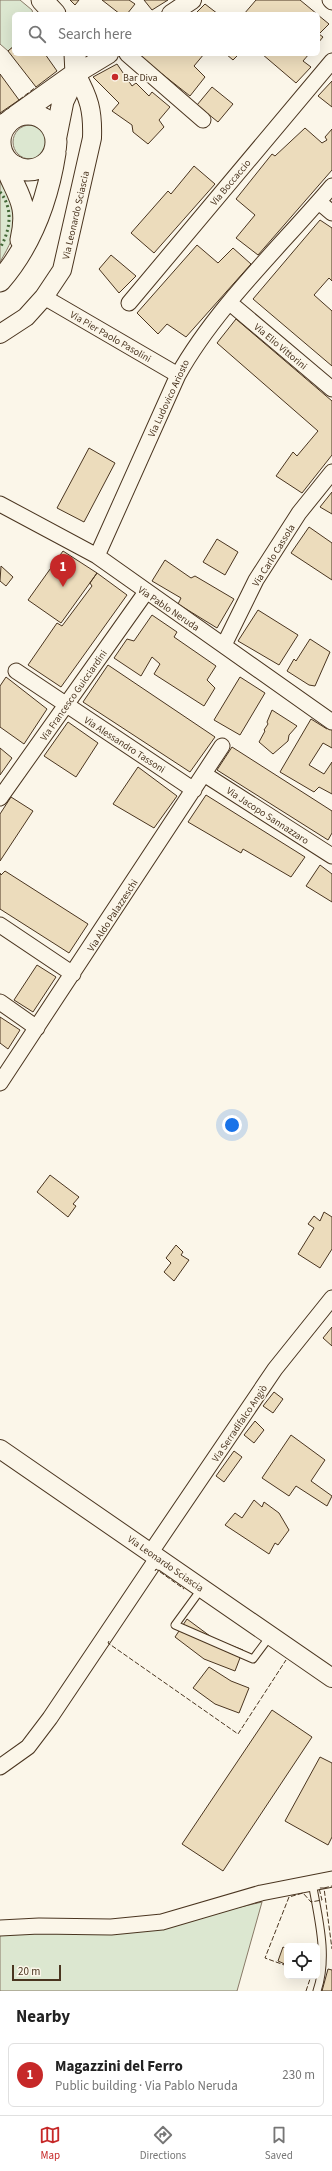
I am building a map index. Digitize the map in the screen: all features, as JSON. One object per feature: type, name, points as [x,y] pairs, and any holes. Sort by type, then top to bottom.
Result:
[{"type":"main road","points":[[42,0],[53,12]]},
{"type":"main road","points":[[16,258],[25,222],[24,208],[5,162],[0,137],[7,123],[75,64]]},
{"type":"main road","points":[[0,280],[16,258],[43,207],[51,179],[55,144],[64,101],[75,64]]},
{"type":"main road","points":[[5,162],[24,170],[34,170],[43,166],[55,144],[53,128],[40,116],[31,113],[7,123]]},
{"type":"street","points":[[174,12],[192,0]]},
{"type":"street","points":[[75,64],[102,56]]},
{"type":"street","points":[[129,56],[203,120]]},
{"type":"street","name":"Via Boccaccio","points":[[129,303],[332,61]]},
{"type":"street","name":"Via Leonardo Sciascia","points":[[0,334],[26,317],[44,297],[62,270],[92,138],[93,117],[89,98],[75,64]]},
{"type":"street","name":"Via Ludovico Ariosto","points":[[97,556],[178,375],[195,345],[230,302],[332,186]]},
{"type":"street","points":[[319,202],[332,213]]},
{"type":"street","name":"Via Pier Paolo Pasolini","points":[[44,297],[178,375]]},
{"type":"street","name":"Via Elio Vittorini","points":[[230,302],[332,389]]},
{"type":"street","name":"Via Carlo Cassola","points":[[224,645],[256,580],[299,513],[332,472]]},
{"type":"street","name":"Via Pablo Neruda","points":[[0,504],[97,556],[332,722]]},
{"type":"street","name":"Via Francesco Guicciardini","points":[[0,798],[146,592]]},
{"type":"street","name":"Via Alessandro Tassoni","points":[[16,671],[66,706],[194,790]]},
{"type":"street","name":"Via Aldo Palazzeschi","points":[[0,1083],[222,746]]},
{"type":"street","name":"Via Jacopo Sannazzaro","points":[[204,774],[332,856]]},
{"type":"street","points":[[0,925],[73,974]]},
{"type":"street","points":[[0,1002],[37,1028]]},
{"type":"street","name":"Via Serradifalco Angiò","points":[[0,1767],[28,1747],[50,1718],[154,1554],[275,1370],[332,1298]]},
{"type":"street","name":"Via Leonardo Sciascia","points":[[0,1449],[332,1678]]},
{"type":"street","points":[[0,1928],[39,1926],[111,1927],[162,1922],[261,1893],[332,1879]]},
{"type":"lane","points":[[203,1588],[175,1625],[253,1659],[271,1635]]},
{"type":"lane","points":[[312,1882],[323,1954],[321,1978],[317,1991]]},
{"type":"green space","points":[[0,0],[20,0],[32,12],[12,12],[12,48],[8,51],[0,44]]},
{"type":"green space","points":[[27,125],[33,125],[37,126],[44,132],[47,142],[46,149],[40,156],[33,159],[27,159],[23,158],[16,152],[13,145],[13,139],[14,135],[20,128]]},
{"type":"green space","points":[[0,182],[14,202],[16,221],[15,231],[0,262]]},
{"type":"green space","points":[[262,1902],[237,1991],[0,1991],[0,1935],[163,1925]]},
{"type":"building","points":[[70,0],[79,0],[75,5]]},
{"type":"building","points":[[102,0],[129,0],[135,4],[129,12],[117,12]]},
{"type":"building","points":[[144,0],[168,0],[152,10]]},
{"type":"building","points":[[256,0],[300,0],[315,12],[246,12]]},
{"type":"building","points":[[205,4],[215,12],[197,12]]},
{"type":"building","points":[[320,17],[329,24],[320,33]]},
{"type":"building","points":[[12,48],[12,56],[46,56],[57,71],[36,87],[8,51]]},
{"type":"building","points":[[139,56],[202,56],[194,66],[205,77],[190,96]]},
{"type":"building","points":[[228,56],[237,56],[233,60]]},
{"type":"building","points":[[264,56],[307,56],[303,61],[311,67],[296,83]]},
{"type":"building","points":[[117,64],[132,86],[136,83],[149,96],[152,92],[170,107],[159,120],[164,127],[148,144],[133,132],[132,125],[112,111],[119,103],[93,77]]},
{"type":"building","points":[[0,74],[19,100],[0,113]]},
{"type":"building","points":[[332,81],[332,107],[318,96]]},
{"type":"building","points":[[212,87],[233,104],[218,122],[197,105]]},
{"type":"building","points":[[305,128],[322,143],[327,140],[325,137],[332,129],[332,170],[258,255],[236,238],[255,215],[236,199],[272,154],[275,156]]},
{"type":"building","points":[[194,166],[215,184],[154,253],[131,233],[168,191],[171,194]]},
{"type":"building","points":[[320,220],[332,228],[332,281],[329,278],[314,295],[332,311],[332,366],[253,299]]},
{"type":"building","points":[[197,245],[218,263],[233,248],[251,264],[186,337],[167,324],[158,334],[137,313]]},
{"type":"building","points":[[111,255],[136,276],[119,293],[99,269]]},
{"type":"building","points":[[236,319],[332,401],[332,455],[302,493],[276,476],[293,452],[297,456],[318,431],[217,343]]},
{"type":"building","points":[[89,448],[115,463],[84,522],[57,508]]},
{"type":"building","points":[[332,492],[332,514],[320,507]]},
{"type":"building","points":[[309,527],[332,543],[332,580],[291,553]]},
{"type":"building","points":[[217,539],[238,552],[225,575],[203,562]]},
{"type":"building","points":[[63,551],[97,573],[61,623],[28,600]]},
{"type":"building","points":[[165,560],[191,578],[195,576],[234,599],[217,628],[178,604],[181,598],[152,581]]},
{"type":"building","points":[[1,566],[13,577],[6,586],[0,581]]},
{"type":"building","points":[[97,573],[127,595],[61,687],[28,665],[57,623],[62,626],[92,586],[90,583]]},
{"type":"building","points":[[258,610],[298,635],[279,665],[238,641]]},
{"type":"building","points":[[152,615],[177,632],[174,637],[216,666],[207,680],[215,688],[204,706],[154,674],[160,664],[152,657],[141,676],[114,658],[127,639],[134,641]]},
{"type":"building","points":[[310,639],[330,652],[315,686],[309,685],[287,671],[294,659],[296,661]]},
{"type":"building","points":[[108,665],[215,737],[190,772],[83,702]]},
{"type":"building","points":[[6,677],[47,709],[24,744],[0,727],[0,686]]},
{"type":"building","points":[[240,677],[265,693],[240,735],[214,720]]},
{"type":"building","points":[[272,710],[297,726],[289,735],[288,741],[273,754],[259,742],[268,724],[267,722]]},
{"type":"building","points":[[311,719],[327,729],[329,727],[332,729],[332,748],[323,743],[309,765],[324,774],[332,762],[332,794],[319,787],[314,792],[280,772]]},
{"type":"building","points":[[68,722],[98,743],[76,777],[44,756]]},
{"type":"building","points":[[232,747],[332,811],[332,833],[328,840],[217,770]]},
{"type":"building","points":[[0,748],[12,758],[0,775]]},
{"type":"building","points":[[138,767],[177,796],[154,828],[113,804]]},
{"type":"building","points":[[206,795],[305,857],[291,877],[243,849],[241,853],[188,822]]},
{"type":"building","points":[[11,797],[33,811],[0,861],[0,814]]},
{"type":"building","points":[[320,865],[332,874],[332,902],[306,886]]},
{"type":"building","points":[[5,871],[88,924],[69,953],[0,909],[0,873],[1,875]]},
{"type":"building","points":[[37,965],[56,977],[33,1012],[14,1000]]},
{"type":"building","points":[[0,1017],[20,1030],[8,1049],[0,1043]]},
{"type":"building","points":[[50,1175],[79,1197],[73,1204],[76,1206],[68,1217],[37,1192]]},
{"type":"building","points":[[324,1212],[332,1217],[332,1249],[320,1268],[298,1254],[314,1228],[308,1224],[314,1216],[320,1221]]},
{"type":"building","points":[[176,1245],[183,1252],[181,1255],[189,1260],[174,1281],[164,1272],[171,1263],[166,1258]]},
{"type":"building","points":[[332,1327],[332,1346],[323,1338]]},
{"type":"building","points":[[274,1392],[283,1399],[273,1413],[263,1406]]},
{"type":"building","points":[[255,1421],[264,1430],[254,1443],[244,1435]]},
{"type":"building","points":[[291,1435],[325,1460],[311,1481],[332,1496],[327,1506],[296,1486],[289,1496],[262,1478]]},
{"type":"building","points":[[234,1451],[242,1457],[224,1482],[216,1476]]},
{"type":"building","points":[[254,1500],[262,1507],[264,1502],[279,1513],[289,1530],[278,1545],[275,1543],[269,1554],[225,1525],[235,1513],[242,1518]]},
{"type":"building","points":[[187,1619],[214,1639],[243,1650],[235,1671],[204,1659],[175,1637]]},
{"type":"building","points":[[209,1667],[231,1681],[249,1688],[239,1713],[215,1704],[193,1688]]},
{"type":"building","points":[[272,1710],[312,1737],[223,1871],[182,1844]]},
{"type":"building","points":[[320,1757],[332,1763],[332,1837],[328,1845],[285,1821]]},
{"type":"building","points":[[283,1947],[284,1964],[278,1961]]},
{"type":"building","points":[[328,1969],[332,1970],[332,1991],[322,1991]]},
{"type":"hedge","points":[[0,192],[9,213],[8,227],[0,248]]},
{"type":"fence","points":[[19,100],[36,87]]},
{"type":"fence","points":[[155,1571],[156,1569],[184,1589]]},
{"type":"fence","points":[[109,1641],[108,1643],[238,1734],[286,1660]]},
{"type":"fence","points":[[324,1888],[332,1886]]},
{"type":"fence","points":[[284,1965],[265,1958],[289,1897],[303,1893],[311,1902],[322,1900],[319,1888],[324,1888],[332,1949]]},
{"type":"fence","points":[[306,1991],[310,1979]]},
{"type":"place","name":"Bar Diva","points":[[115,77]]},
{"type":"place","name":"Magazzini del Ferro","points":[[63,587]]}]
